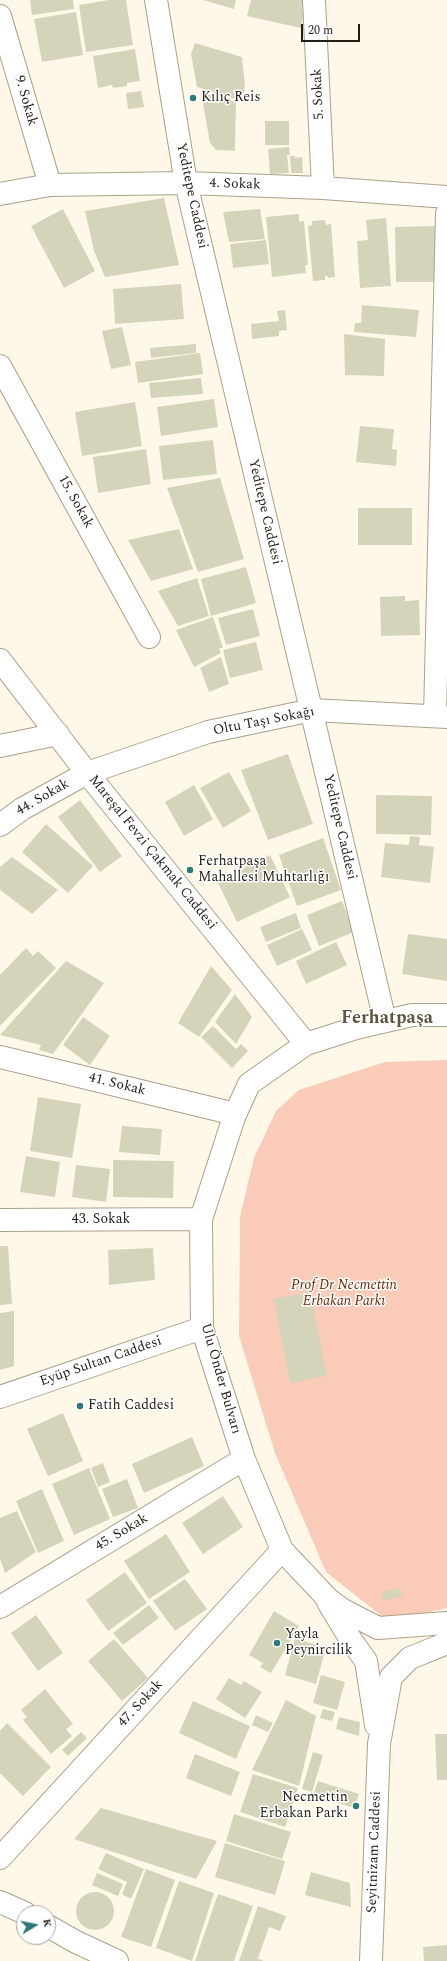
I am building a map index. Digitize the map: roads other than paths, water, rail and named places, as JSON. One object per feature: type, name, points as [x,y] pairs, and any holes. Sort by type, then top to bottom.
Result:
[{"type":"street","name":"Yeditepe Caddesi","points":[[156,0],[186,183],[385,1021]]},
{"type":"street","name":"5. Sokak","points":[[314,0],[323,188]]},
{"type":"street","name":"9. Sokak","points":[[0,16],[50,185]]},
{"type":"street","name":"4. Sokak","points":[[0,194],[50,185],[186,183],[323,188],[447,197]]},
{"type":"street","points":[[441,717],[447,214]]},
{"type":"street","name":"15. Sokak","points":[[0,366],[149,637]]},
{"type":"street","name":"Mareşal Fevzi Çakmak Caddesi","points":[[0,660],[87,773],[306,1044]]},
{"type":"street","name":"Oltu Taşı Sokağı","points":[[87,773],[208,732],[312,710],[441,717]]},
{"type":"street","points":[[0,746],[58,734]]},
{"type":"street","name":"44. Sokak","points":[[0,825],[22,809],[87,773]]},
{"type":"street","name":"Ulu Önder Bulvarı","points":[[447,1015],[412,1015],[356,1028],[306,1044],[249,1084],[235,1114],[201,1219],[202,1328],[244,1459],[282,1550],[324,1595],[343,1610],[378,1628],[447,1623]]},
{"type":"street","name":"41. Sokak","points":[[0,1057],[235,1114]]},
{"type":"street","name":"43. Sokak","points":[[0,1220],[201,1219]]},
{"type":"street","name":"Eyüp Sultan Caddesi","points":[[0,1397],[202,1328]]},
{"type":"street","name":"45. Sokak","points":[[0,1607],[244,1459]]},
{"type":"street","name":"47. Sokak","points":[[0,1858],[282,1550]]},
{"type":"street","points":[[324,1595],[351,1640],[366,1661],[379,1744]]},
{"type":"street","points":[[379,1744],[391,1677],[410,1658],[447,1643]]},
{"type":"street","name":"Seyitnizam Caddesi","points":[[371,1961],[379,1744]]},
{"type":"street","points":[[0,1902],[16,1909]]},
{"type":"street","points":[[56,1931],[76,1942],[117,1961]]},
{"type":"place","name":"Kılıç Reis","points":[[193,98]]},
{"type":"place","name":"Ferhatpaşa Mahallesi Muhtarlığı","points":[[190,870]]},
{"type":"place","name":"Fatih Caddesi","points":[[80,1406]]},
{"type":"place","name":"Yayla Peynircilik","points":[[277,1643]]},
{"type":"place","name":"Necmettin Erbakan Parkı","points":[[356,1806]]},
{"type":"district","name":"Ferhatpaşa","points":[[387,1019]]},
{"type":"park label","name":"Prof Dr Necmettin Erbakan Parkı","points":[[344,1294]]}]
